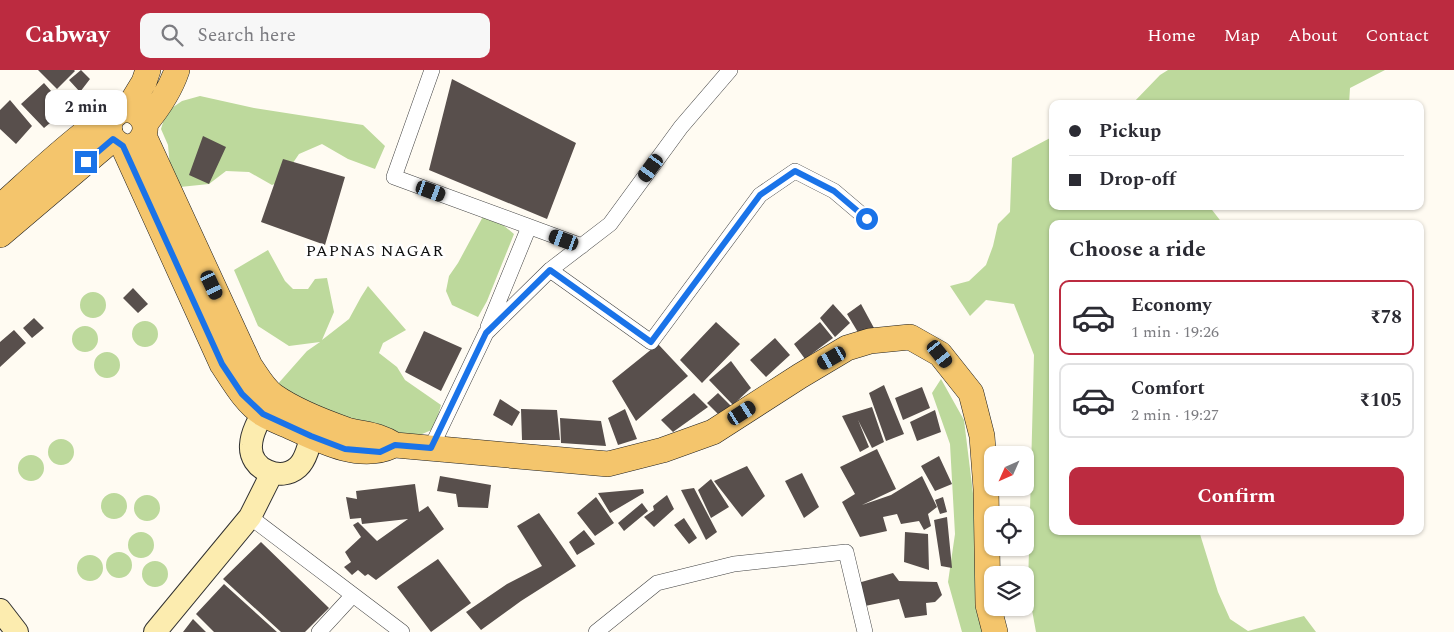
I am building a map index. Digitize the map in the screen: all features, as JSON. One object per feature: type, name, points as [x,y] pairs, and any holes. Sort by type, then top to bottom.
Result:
[{"type":"main road","points":[[148,70],[127,129],[250,366],[268,405],[313,427],[345,449],[380,452],[395,445],[608,464],[663,450],[713,432],[800,376],[848,348],[870,341],[910,337],[940,354],[971,393],[982,436],[986,490],[988,605],[995,632]]},
{"type":"main road","points":[[0,235],[127,129],[160,106],[172,85],[177,70]]},
{"type":"main road","points":[[0,207],[89,129],[127,129]]},
{"type":"street","points":[[432,70],[394,177],[582,246]]},
{"type":"street","points":[[486,333],[550,270],[610,224],[682,127],[730,70]]},
{"type":"street","points":[[550,270],[651,342],[760,195],[795,171],[834,191],[867,219]]},
{"type":"street","points":[[431,448],[486,333],[530,227]]},
{"type":"street","points":[[268,405],[255,428],[251,446],[252,455],[257,463],[264,470],[272,474],[290,472],[298,467],[304,460],[313,427]]},
{"type":"street","points":[[155,632],[250,517],[272,474]]},
{"type":"street","points":[[250,517],[402,632]]},
{"type":"street","points":[[596,632],[657,583],[734,564],[846,552],[866,632]]},
{"type":"street","points":[[319,632],[353,595]]},
{"type":"street","points":[[0,610],[17,632]]},
{"type":"green space","points":[[1168,70],[1385,70],[1350,88],[1349,100],[1136,100],[1160,75]]},
{"type":"green space","points":[[200,96],[254,108],[363,125],[385,146],[375,169],[348,159],[322,144],[299,154],[280,182],[272,185],[249,172],[226,171],[209,184],[180,187],[170,167],[168,145],[161,129],[166,112],[182,101]]},
{"type":"green space","points":[[1049,139],[1049,210],[1212,210],[1220,220],[1049,220],[1049,535],[1200,535],[1218,592],[1230,619],[1248,631],[1304,616],[1316,632],[1036,632],[1033,616],[1034,566],[1029,566],[1029,556],[1034,556],[1034,506],[1030,506],[1030,496],[1034,496],[1034,446],[1032,446],[1034,355],[1014,304],[986,300],[970,316],[950,286],[969,281],[986,265],[998,224],[1010,212],[1012,158]]},
{"type":"green space","points":[[486,211],[514,234],[487,301],[478,317],[452,305],[446,291],[449,276]]},
{"type":"green space","points":[[268,250],[285,281],[293,289],[308,289],[315,279],[327,278],[334,312],[322,340],[349,319],[368,286],[406,330],[383,343],[379,353],[397,367],[405,380],[441,405],[434,429],[403,442],[348,420],[276,386],[307,351],[320,342],[289,346],[258,326],[234,270]]},
{"type":"green space","points":[[93,292],[103,295],[106,305],[103,315],[93,318],[83,315],[80,305],[83,295]]},
{"type":"green space","points":[[145,321],[155,324],[158,334],[155,344],[145,347],[135,344],[132,334],[135,324]]},
{"type":"green space","points":[[85,326],[95,329],[98,339],[95,349],[85,352],[75,349],[72,339],[75,329]]},
{"type":"green space","points":[[107,352],[117,355],[120,365],[117,375],[107,378],[97,375],[94,365],[97,355]]},
{"type":"green space","points":[[941,379],[964,420],[984,583],[984,616],[988,616],[990,632],[962,632],[948,582],[955,534],[950,444],[932,393]]},
{"type":"green space","points":[[61,439],[71,442],[74,452],[71,462],[61,465],[51,462],[48,452],[51,442]]},
{"type":"green space","points":[[31,455],[41,458],[44,468],[41,478],[31,481],[21,478],[18,468],[21,458]]},
{"type":"green space","points":[[114,493],[124,496],[127,506],[124,516],[114,519],[104,516],[101,506],[104,496]]},
{"type":"green space","points":[[147,495],[157,498],[160,508],[157,518],[147,521],[137,518],[134,508],[137,498]]},
{"type":"green space","points":[[141,532],[151,535],[154,545],[151,555],[141,558],[131,555],[128,545],[131,535]]},
{"type":"green space","points":[[119,552],[129,555],[132,565],[129,575],[119,578],[109,575],[106,565],[109,555]]},
{"type":"green space","points":[[90,555],[100,558],[103,568],[100,578],[90,581],[80,578],[77,568],[80,558]]},
{"type":"green space","points":[[155,561],[165,564],[168,574],[165,584],[155,587],[145,584],[142,574],[145,564]]},
{"type":"building","points":[[38,70],[74,70],[75,71],[57,89]]},
{"type":"building","points":[[81,70],[90,79],[80,92],[69,80]]},
{"type":"building","points":[[452,79],[576,143],[547,219],[429,170]]},
{"type":"building","points":[[44,83],[67,109],[44,128],[21,104]]},
{"type":"building","points":[[10,100],[32,126],[16,144],[0,129],[0,110]]},
{"type":"building","points":[[203,136],[226,147],[209,184],[189,175]]},
{"type":"building","points":[[283,159],[345,177],[325,245],[261,222]]},
{"type":"building","points":[[133,288],[148,304],[138,313],[123,298]]},
{"type":"building","points":[[833,304],[850,323],[835,337],[820,318]]},
{"type":"building","points":[[861,304],[874,328],[859,334],[847,314]]},
{"type":"building","points":[[34,318],[44,328],[32,338],[23,328]]},
{"type":"building","points":[[716,322],[740,344],[702,383],[680,360]]},
{"type":"building","points":[[820,322],[833,338],[805,359],[794,344]]},
{"type":"building","points":[[14,330],[26,343],[0,367],[0,342]]},
{"type":"building","points":[[424,331],[462,348],[441,391],[405,372]]},
{"type":"building","points":[[775,338],[790,355],[766,377],[750,360]]},
{"type":"building","points":[[658,344],[688,376],[636,421],[612,381]]},
{"type":"building","points":[[731,361],[751,388],[733,405],[709,380]]},
{"type":"building","points":[[884,385],[904,434],[886,441],[869,393]]},
{"type":"building","points":[[922,387],[930,408],[903,420],[895,398]]},
{"type":"building","points":[[694,393],[708,407],[673,432],[661,420]]},
{"type":"building","points":[[718,393],[734,409],[723,419],[707,403]]},
{"type":"building","points":[[500,399],[520,412],[512,426],[493,415]]},
{"type":"building","points":[[872,407],[884,442],[872,448],[858,420],[869,447],[860,452],[842,416]]},
{"type":"building","points":[[521,409],[557,410],[560,440],[522,440]]},
{"type":"building","points":[[625,409],[637,439],[618,445],[608,418]]},
{"type":"building","points":[[935,410],[941,432],[917,441],[910,422]]},
{"type":"building","points":[[560,418],[601,421],[606,446],[561,443]]},
{"type":"building","points":[[877,449],[896,489],[862,505],[891,495],[922,476],[937,507],[928,514],[931,526],[924,530],[919,521],[901,524],[897,514],[883,517],[887,531],[860,537],[842,502],[855,494],[840,467]]},
{"type":"building","points":[[939,456],[952,484],[935,491],[921,466]]},
{"type":"building","points":[[747,466],[765,496],[742,517],[714,481]]},
{"type":"building","points":[[802,473],[819,507],[804,518],[785,481]]},
{"type":"building","points":[[440,476],[491,485],[488,508],[458,507],[456,494],[437,491]]},
{"type":"building","points":[[711,479],[729,507],[711,518],[698,490]]},
{"type":"building","points":[[415,484],[419,512],[428,506],[444,529],[376,580],[368,574],[365,576],[358,570],[352,575],[344,567],[351,562],[345,552],[361,537],[353,525],[358,522],[377,541],[408,519],[362,524],[361,518],[350,519],[346,497],[357,499],[356,491]]},
{"type":"building","points":[[694,488],[717,532],[706,540],[681,490]]},
{"type":"building","points":[[643,489],[644,493],[610,513],[598,493]]},
{"type":"building","points":[[667,495],[674,509],[654,527],[644,517],[654,510],[653,506]]},
{"type":"building","points":[[596,497],[614,523],[595,536],[577,513]]},
{"type":"building","points":[[943,497],[947,512],[940,514],[935,500]]},
{"type":"building","points":[[642,503],[648,511],[624,531],[618,523]]},
{"type":"building","points":[[539,513],[576,566],[521,601],[481,630],[466,612],[507,584],[542,566],[517,526]]},
{"type":"building","points":[[947,517],[952,568],[941,566],[934,520]]},
{"type":"building","points":[[684,518],[697,538],[689,544],[674,525]]},
{"type":"building","points":[[584,530],[595,544],[577,555],[569,542]]},
{"type":"building","points":[[905,532],[928,534],[929,570],[904,562]]},
{"type":"building","points":[[261,542],[329,608],[305,632],[281,632],[223,579]]},
{"type":"building","points":[[438,559],[471,603],[431,632],[397,587]]},
{"type":"building","points":[[893,573],[899,581],[937,582],[942,595],[935,602],[926,603],[927,615],[905,618],[899,599],[865,606],[858,583]]},
{"type":"building","points":[[224,584],[277,632],[214,632],[196,614]]},
{"type":"building","points":[[193,619],[206,632],[183,632]]},
{"type":"district","name":"PAPNAS NAGAR","points":[[375,251]]},
{"type":"route","points":[[86,162],[113,139],[123,146],[222,364],[242,394],[263,414],[311,436],[345,449],[380,452],[395,445],[431,448],[486,333],[550,270],[651,342],[760,195],[795,171],[834,191],[867,219]]}]
